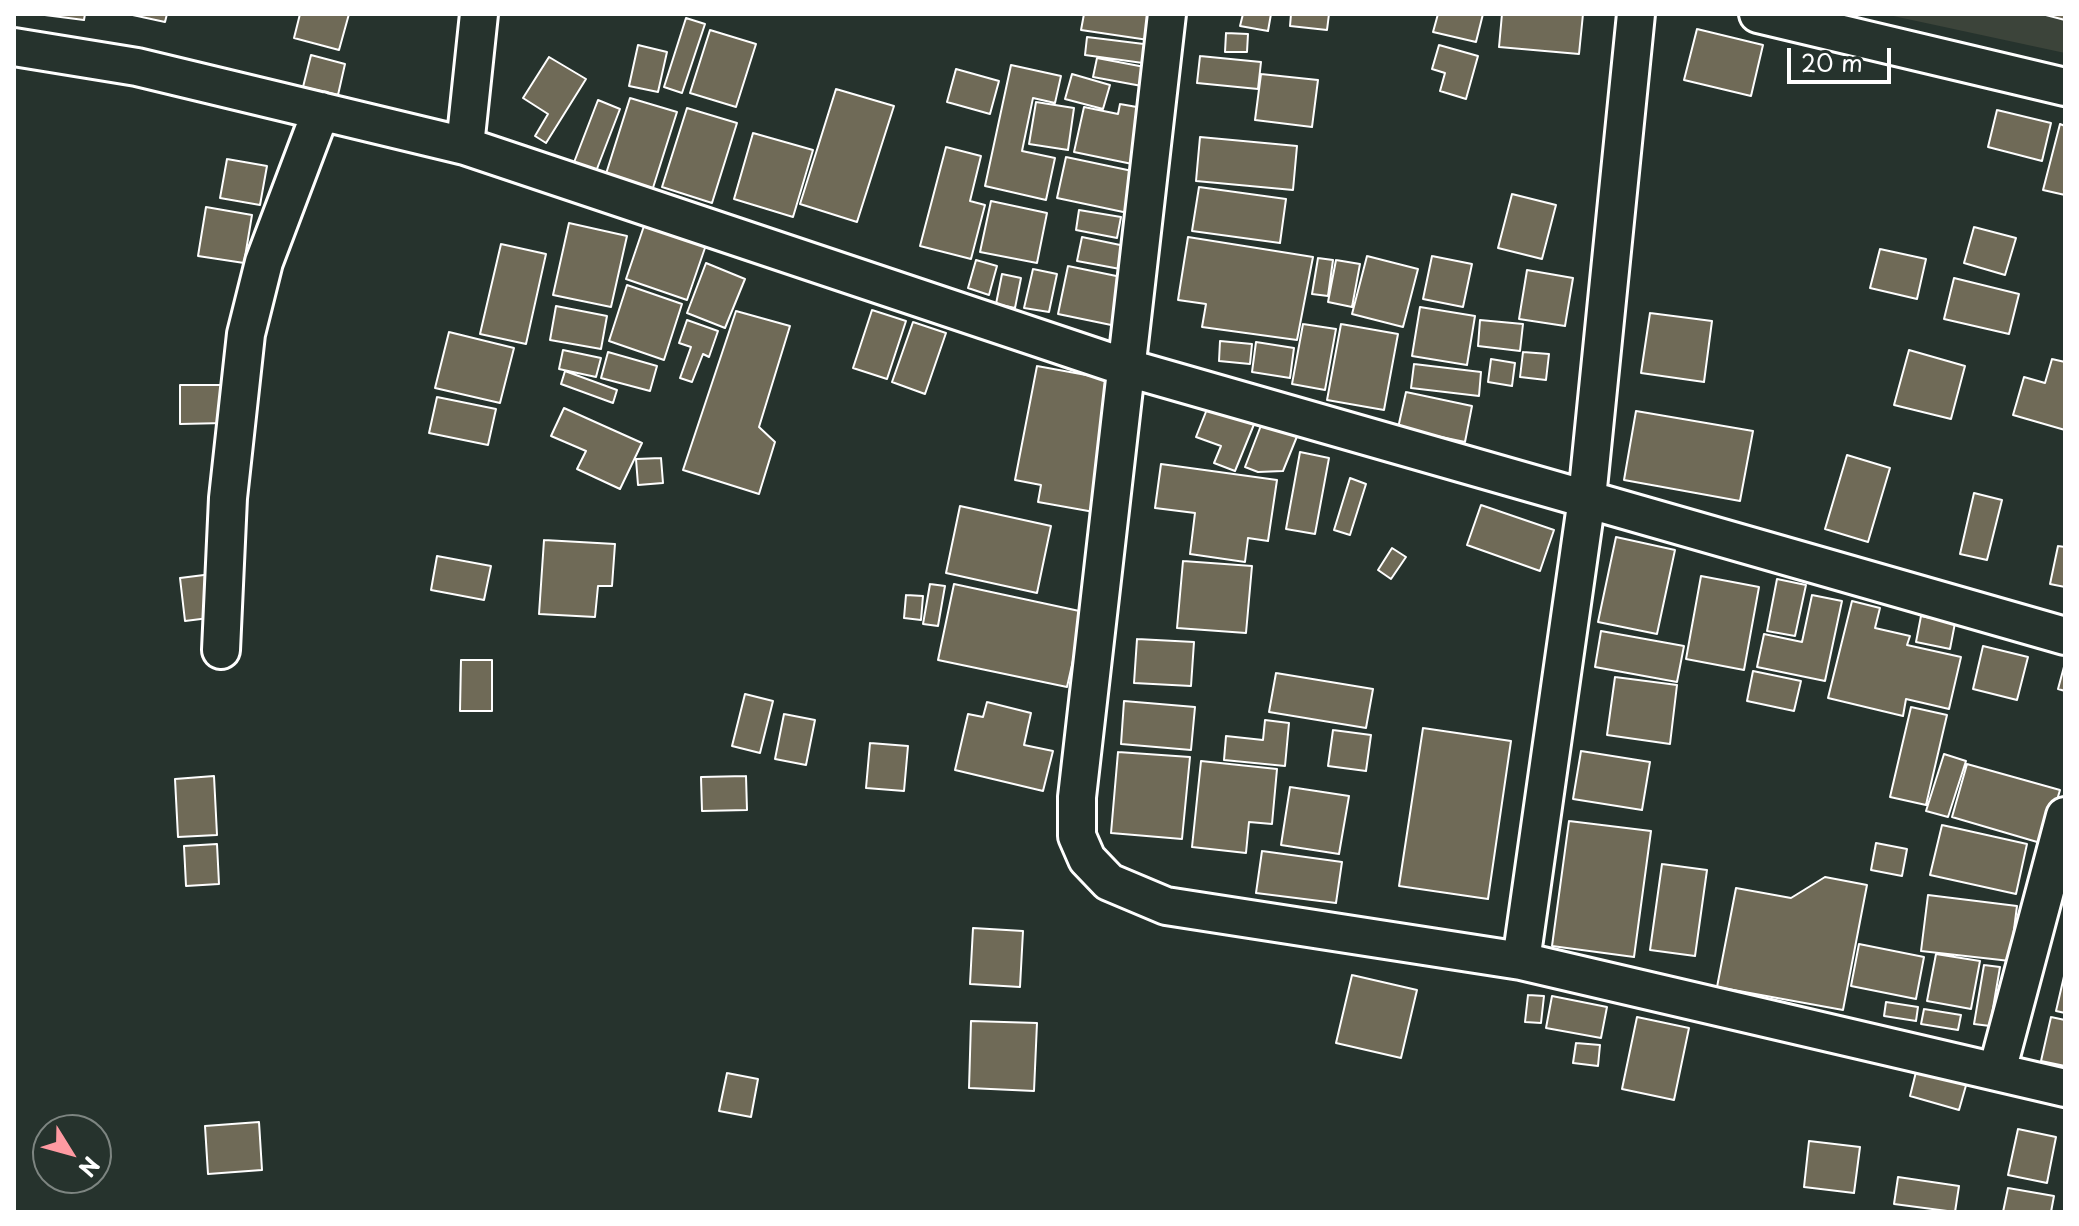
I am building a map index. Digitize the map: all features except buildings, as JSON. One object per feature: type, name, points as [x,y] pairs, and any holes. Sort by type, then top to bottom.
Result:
[{"type":"street","points":[[465,146],[479,14]]},
{"type":"street","points":[[1167,14],[1077,797],[1077,836],[1087,859],[1109,882],[1166,906],[1521,961],[2065,1088]]},
{"type":"street","points":[[1521,961],[1587,498],[1636,14]]},
{"type":"street","points":[[1758,14],[2065,87]]},
{"type":"street","points":[[14,47],[137,67],[465,146],[1128,368],[2065,636]]},
{"type":"street","points":[[221,650],[228,498],[246,334],[264,262],[321,111]]},
{"type":"street","points":[[1997,1071],[2065,816]]},
{"type":"shaded area","points":[[1884,14],[2065,14],[2065,53]]}]
